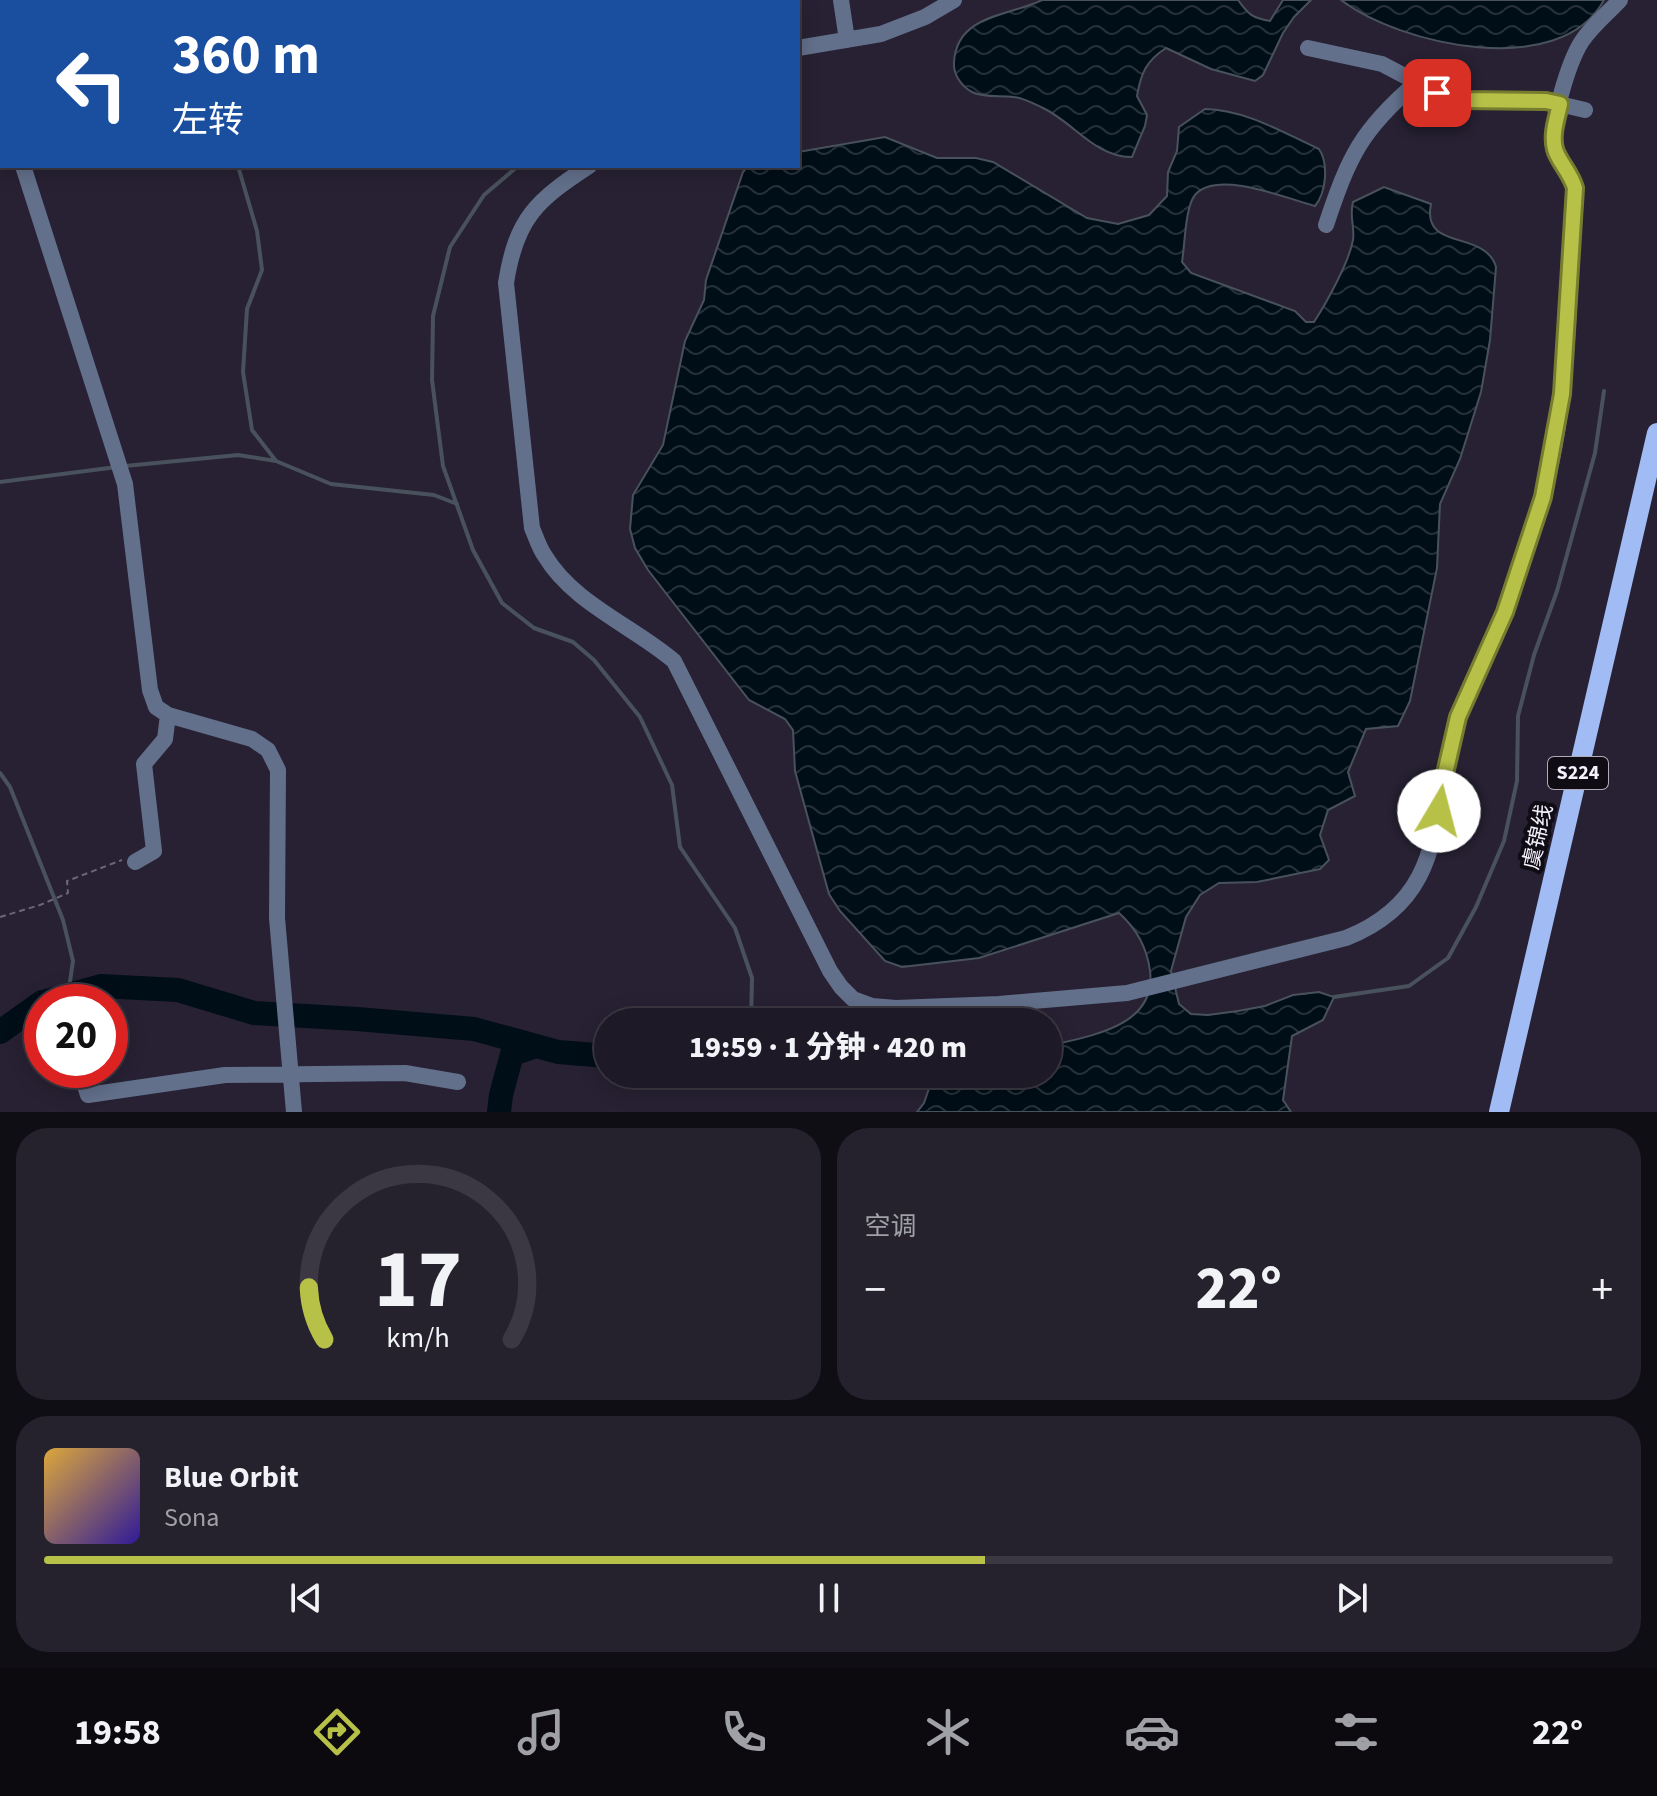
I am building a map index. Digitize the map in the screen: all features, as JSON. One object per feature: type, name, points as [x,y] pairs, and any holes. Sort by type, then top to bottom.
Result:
[{"type":"main road","name":"虞锦线","points":[[1499,1112],[1657,433]]},
{"type":"street","points":[[841,0],[847,40]]},
{"type":"street","points":[[800,48],[881,34],[925,17],[954,0]]},
{"type":"street","points":[[586,168],[549,192],[532,210],[510,257],[506,283],[532,528],[544,556],[561,577],[587,599],[651,641],[674,661],[830,971],[853,999],[872,1006],[896,1008],[999,1004],[1127,993],[1346,938],[1368,929],[1403,899],[1429,858],[1436,836],[1444,778],[1458,717],[1505,612],[1543,497],[1562,394],[1575,188],[1555,149],[1554,129],[1571,59],[1583,40],[1620,0]]},
{"type":"street","points":[[1308,48],[1382,64],[1437,93],[1463,100],[1546,101],[1585,110]]},
{"type":"street","points":[[1326,225],[1353,153],[1368,129],[1417,82]]},
{"type":"street","points":[[24,168],[125,484],[150,690],[156,707],[168,715],[252,739],[268,750],[278,770],[277,918],[294,1112]]},
{"type":"street","points":[[135,862],[154,851],[144,764],[165,739],[168,715]]},
{"type":"street","points":[[86,1088],[88,1095],[225,1075],[405,1073],[458,1082]]},
{"type":"path","points":[[0,917],[68,893],[67,881],[128,857],[135,862]]},
{"type":"water","points":[[1042,0],[1238,0],[1251,15],[1270,21],[1283,0],[1311,0],[1294,17],[1263,75],[1255,81],[1211,69],[1166,48],[1159,53],[1149,63],[1140,81],[1137,96],[1147,115],[1132,157],[1107,152],[1054,114],[1029,101],[976,94],[958,79],[954,62],[957,46],[965,34],[987,19]]},
{"type":"water","points":[[1341,0],[1604,0],[1582,25],[1553,40],[1517,47],[1478,47],[1439,41],[1401,30],[1367,16]]},
{"type":"water","points":[[1205,109],[1235,113],[1319,149],[1325,178],[1322,194],[1315,206],[1236,185],[1205,188],[1195,195],[1187,217],[1182,262],[1191,273],[1295,311],[1306,322],[1314,322],[1337,282],[1351,249],[1353,202],[1384,187],[1431,204],[1430,219],[1435,229],[1480,248],[1490,255],[1496,267],[1490,340],[1481,392],[1460,459],[1440,504],[1437,568],[1410,701],[1398,726],[1366,729],[1348,772],[1355,796],[1328,810],[1320,835],[1329,860],[1320,869],[1257,882],[1219,883],[1200,895],[1186,917],[1171,971],[1179,1004],[1191,1014],[1208,1015],[1265,1006],[1293,995],[1319,992],[1334,997],[1323,1020],[1292,1036],[1283,1100],[1291,1112],[917,1112],[929,1088],[1062,1088],[1062,1043],[1117,1026],[1132,1017],[1143,1005],[1149,990],[1150,971],[1144,946],[1119,913],[979,958],[902,967],[885,961],[840,911],[829,894],[795,771],[793,730],[785,719],[749,700],[648,570],[635,548],[630,529],[633,495],[663,445],[685,341],[704,300],[706,280],[746,168],[800,168],[800,152],[885,137],[937,158],[976,158],[993,162],[1087,218],[1118,224],[1149,215],[1167,196],[1168,172],[1177,151],[1179,127]]},
{"type":"waterway","points":[[239,168],[257,231],[262,270],[247,309],[243,372],[252,430],[276,461],[331,484],[434,495],[457,504]]},
{"type":"waterway","points":[[516,168],[484,195],[450,247],[433,316],[432,380],[443,466],[473,550],[502,603],[534,628],[573,642],[594,660],[640,717],[672,785],[680,847],[735,928],[752,978],[751,1008]]},
{"type":"waterway","points":[[1334,997],[1409,986],[1448,958],[1476,907],[1504,841],[1517,781],[1518,716],[1595,453],[1604,391]]},
{"type":"waterway","points":[[125,466],[238,455],[276,461]]},
{"type":"waterway","points":[[0,482],[117,467]]},
{"type":"waterway","points":[[0,773],[10,787],[63,920],[73,961],[70,984]]},
{"type":"waterway","points":[[128,987],[178,990],[254,1013],[474,1029],[558,1052],[594,1055]]},
{"type":"waterway","points":[[0,1032],[24,1015]]},
{"type":"waterway","points":[[499,1112],[512,1054],[536,1046]]},
{"type":"route","points":[[1437,93],[1463,100],[1546,101],[1560,104],[1554,129],[1555,149],[1575,188],[1562,394],[1543,497],[1505,612],[1458,717],[1439,811]]}]
